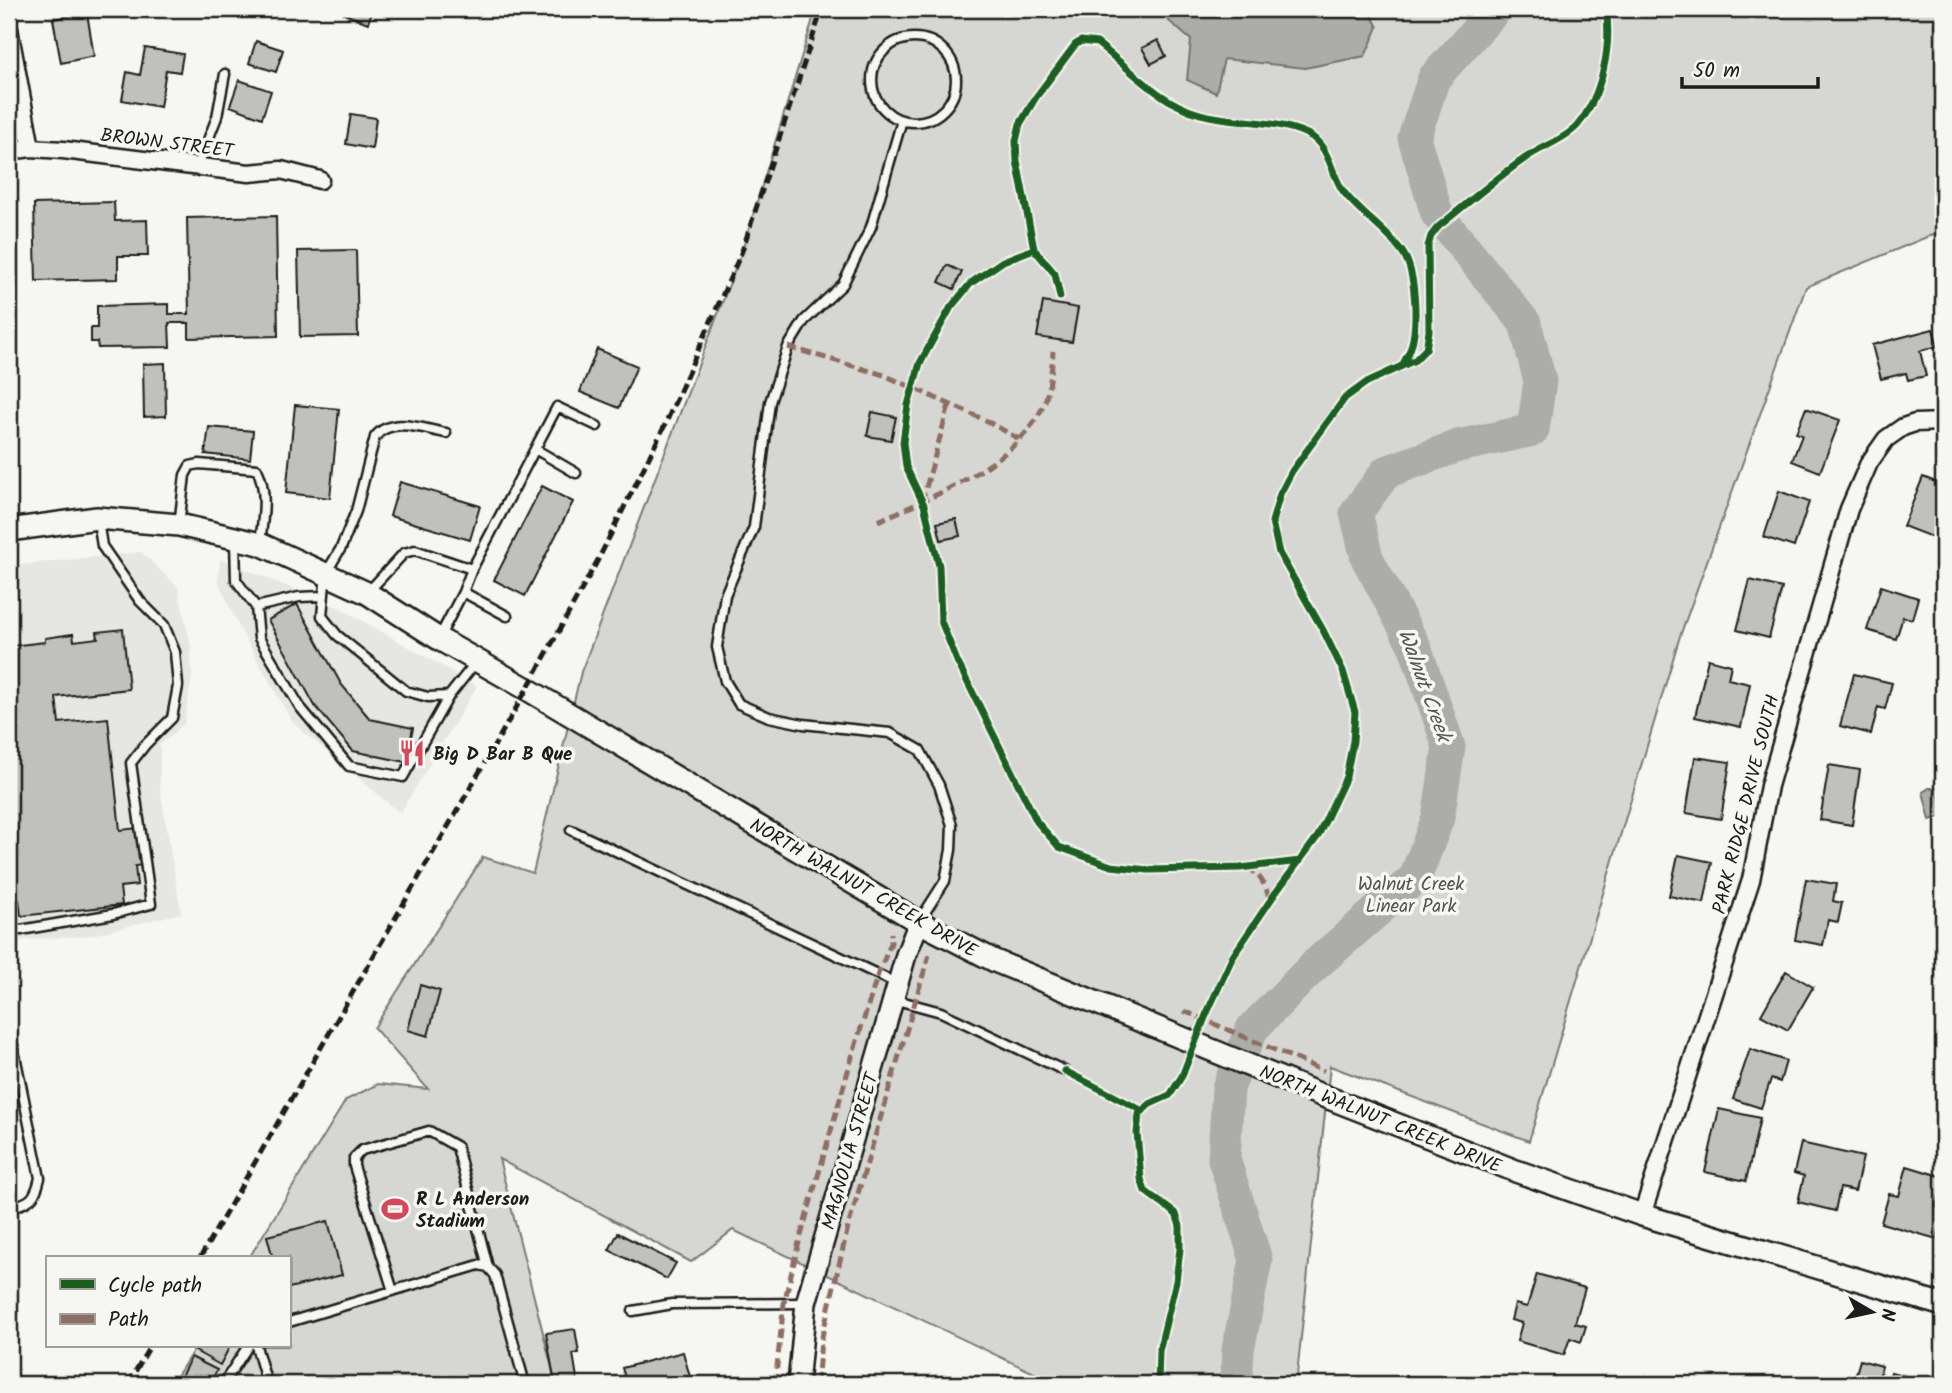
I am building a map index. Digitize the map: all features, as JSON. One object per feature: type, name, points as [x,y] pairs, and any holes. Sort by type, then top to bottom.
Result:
[{"type":"main road","name":"NORTH WALNUT CREEK DRIVE","points":[[9,530],[97,518],[179,525],[260,544],[367,593],[439,639],[919,922],[995,961],[1316,1093],[1516,1171],[1642,1215],[1943,1305]]},
{"type":"street","points":[[9,29],[31,148]]},
{"type":"street","name":"BROWN STREET","points":[[9,151],[31,148],[76,151],[249,173],[281,170],[320,180]]},
{"type":"street","name":"PARK RIDGE DRIVE SOUTH","points":[[1642,1215],[1751,880],[1769,786],[1849,509],[1869,463],[1886,439],[1903,426],[1943,422]]},
{"type":"street","name":"MAGNOLIA STREET","points":[[798,1384],[806,1303],[895,992],[919,922]]},
{"type":"lane","points":[[918,37],[932,41],[944,49],[952,61],[956,87],[952,100],[933,118],[920,122],[902,120],[884,109],[876,98],[872,84],[873,69],[880,56],[896,42],[918,37]]},
{"type":"lane","points":[[197,167],[217,117],[225,74]]},
{"type":"lane","points":[[902,120],[871,227],[843,284],[804,321],[788,347],[770,402],[754,527],[725,595],[717,648],[724,681],[739,704],[769,717],[803,724],[890,733],[920,750],[939,785],[952,825],[951,850],[945,881],[919,922]]},
{"type":"lane","points":[[439,639],[472,569],[557,407],[597,426]]},
{"type":"lane","points":[[446,433],[394,425],[381,429],[375,437],[356,511],[341,548],[326,573],[322,616],[337,635],[406,691],[428,698],[449,696]]},
{"type":"lane","points":[[535,449],[576,473]]},
{"type":"lane","points":[[179,525],[185,475],[190,466],[199,464],[257,469],[261,478],[264,507],[260,544]]},
{"type":"lane","points":[[9,928],[21,930],[113,914],[151,904],[131,763],[172,718],[178,686],[175,652],[164,625],[140,601],[102,546],[97,518]]},
{"type":"lane","points":[[235,537],[236,580],[256,607],[259,638],[300,707],[349,766],[403,777],[449,696],[478,660]]},
{"type":"lane","points":[[367,593],[404,553],[415,550],[472,569]]},
{"type":"lane","points":[[463,592],[507,616]]},
{"type":"lane","points":[[256,607],[299,597],[323,596]]},
{"type":"lane","points":[[571,830],[895,992],[1065,1071]]},
{"type":"lane","points":[[9,1026],[40,1178],[37,1194],[26,1203],[9,1208]]},
{"type":"lane","points":[[393,1291],[354,1166],[354,1158],[362,1150],[429,1131],[457,1147],[488,1267],[495,1275],[526,1384]]},
{"type":"lane","points":[[290,1322],[478,1265],[488,1267]]},
{"type":"lane","points":[[633,1311],[673,1304],[806,1303]]},
{"type":"lane","points":[[223,1384],[247,1348]]},
{"type":"lane","points":[[257,1348],[267,1384]]},
{"type":"shaded area","points":[[1155,9],[1368,9],[1378,27],[1365,56],[1305,68],[1224,59],[1216,93],[1187,80],[1191,40]]},
{"type":"shaded area","points":[[141,552],[178,587],[191,647],[192,677],[184,724],[160,745],[160,788],[181,913],[88,936],[9,941],[9,566]]},
{"type":"shaded area","points":[[220,559],[340,608],[477,686],[400,813],[293,723],[240,629],[218,581]]},
{"type":"shaded area","points":[[1929,788],[1937,788],[1943,816],[1930,820],[1923,792]]},
{"type":"green space","name":"Walnut Creek Linear Park","points":[[816,9],[1548,9],[1563,13],[1565,9],[1943,9],[1943,224],[1939,232],[1806,287],[1679,639],[1529,1141],[1330,1066],[1296,1384],[1057,1384],[733,1230],[691,1262],[499,1159],[556,1384],[172,1384],[195,1348],[290,1348],[290,1256],[250,1256],[346,1100],[378,1084],[428,1089],[374,1028],[483,857],[533,873],[581,672],[742,251]]},
{"type":"building","points":[[346,9],[373,9],[368,23],[344,14]]},
{"type":"building","points":[[87,13],[94,56],[61,63],[53,19]]},
{"type":"building","points":[[1158,40],[1166,56],[1151,64],[1142,48]]},
{"type":"building","points":[[256,41],[283,50],[276,72],[249,63]]},
{"type":"building","points":[[145,48],[183,54],[180,72],[166,70],[160,107],[122,100],[127,72],[140,75]]},
{"type":"building","points":[[239,80],[271,91],[262,118],[230,106]]},
{"type":"building","points":[[351,114],[376,118],[372,149],[346,144]]},
{"type":"building","points":[[114,202],[115,221],[147,220],[148,256],[118,256],[118,279],[36,281],[34,204]]},
{"type":"building","points":[[276,216],[278,336],[189,338],[189,323],[169,323],[170,347],[98,348],[97,342],[91,342],[91,328],[97,328],[97,306],[169,304],[169,314],[189,314],[187,218]]},
{"type":"building","points":[[356,250],[358,336],[300,337],[298,251]]},
{"type":"building","points":[[947,265],[962,272],[954,289],[939,282]]},
{"type":"building","points":[[1043,302],[1078,308],[1072,342],[1037,337]]},
{"type":"building","points":[[1933,329],[1938,346],[1920,351],[1926,376],[1908,380],[1906,373],[1881,379],[1872,345]]},
{"type":"building","points":[[597,349],[637,366],[619,408],[580,392]]},
{"type":"building","points":[[165,363],[166,416],[144,417],[143,364]]},
{"type":"building","points":[[295,405],[339,409],[330,498],[286,493]]},
{"type":"building","points":[[1806,408],[1840,420],[1820,472],[1792,461],[1802,435],[1796,433]]},
{"type":"building","points":[[872,412],[896,417],[891,440],[867,436]]},
{"type":"building","points":[[209,427],[253,431],[250,459],[205,454]]},
{"type":"building","points":[[1923,477],[1943,485],[1943,533],[1937,530],[1934,538],[1903,526]]},
{"type":"building","points":[[400,482],[480,506],[470,540],[390,516]]},
{"type":"building","points":[[542,486],[573,502],[525,596],[494,580]]},
{"type":"building","points":[[1779,491],[1809,502],[1794,547],[1764,537]]},
{"type":"building","points":[[956,519],[960,536],[941,540],[937,523]]},
{"type":"building","points":[[1750,580],[1782,588],[1769,638],[1737,630]]},
{"type":"building","points":[[1881,586],[1918,598],[1912,619],[1903,617],[1896,639],[1867,630]]},
{"type":"building","points":[[297,604],[341,684],[370,719],[413,728],[406,762],[353,751],[315,706],[268,620]]},
{"type":"building","points":[[123,629],[129,689],[56,697],[59,723],[108,718],[120,830],[139,828],[143,865],[135,866],[137,885],[120,887],[122,905],[21,916],[19,900],[15,900],[9,842],[9,643],[11,646],[45,642],[45,638],[73,634],[74,641],[98,638],[97,632]]},
{"type":"building","points":[[1708,659],[1731,665],[1728,679],[1750,684],[1741,727],[1695,717]]},
{"type":"building","points":[[1854,674],[1892,683],[1885,709],[1878,707],[1871,734],[1840,726]]},
{"type":"building","points":[[1695,757],[1730,762],[1721,819],[1686,813]]},
{"type":"building","points":[[1829,765],[1860,770],[1852,825],[1820,820]]},
{"type":"building","points":[[1678,855],[1712,862],[1704,903],[1669,896]]},
{"type":"building","points":[[1806,879],[1836,884],[1833,901],[1842,903],[1838,922],[1828,920],[1823,945],[1795,940]]},
{"type":"building","points":[[1786,971],[1813,987],[1788,1030],[1761,1015]]},
{"type":"building","points":[[420,985],[440,991],[428,1036],[408,1030]]},
{"type":"building","points":[[1750,1049],[1786,1061],[1780,1082],[1771,1079],[1761,1108],[1733,1099]]},
{"type":"building","points":[[1719,1109],[1760,1118],[1746,1181],[1705,1172]]},
{"type":"building","points":[[1801,1143],[1863,1157],[1855,1191],[1840,1188],[1835,1211],[1798,1202],[1804,1176],[1794,1173]]},
{"type":"building","points":[[1907,1166],[1943,1177],[1936,1207],[1943,1209],[1937,1239],[1881,1223],[1889,1194],[1899,1196]]},
{"type":"building","points":[[328,1221],[342,1275],[290,1288],[290,1256],[272,1256],[267,1236]]},
{"type":"building","points":[[618,1233],[676,1263],[667,1279],[609,1250]]},
{"type":"building","points":[[1537,1274],[1585,1288],[1575,1323],[1586,1326],[1581,1342],[1570,1338],[1564,1355],[1517,1341],[1522,1323],[1511,1320],[1515,1304],[1527,1307]]},
{"type":"building","points":[[575,1329],[579,1353],[573,1354],[578,1384],[555,1384],[546,1333]]},
{"type":"building","points":[[197,1348],[229,1348],[220,1365],[195,1351]]},
{"type":"building","points":[[683,1352],[692,1384],[627,1384],[622,1368]]},
{"type":"building","points":[[191,1357],[217,1370],[210,1384],[177,1384]]},
{"type":"building","points":[[1860,1360],[1882,1366],[1878,1382],[1886,1384],[1853,1384]]},
{"type":"building","points":[[1891,1372],[1917,1379],[1916,1384],[1888,1384]]},
{"type":"waterway","name":"Walnut Creek","points":[[1236,1384],[1238,1350],[1256,1260],[1224,1159],[1228,1088],[1252,1029],[1315,965],[1415,878],[1438,818],[1449,747],[1415,647],[1367,558],[1356,513],[1386,472],[1458,446],[1533,430],[1540,381],[1525,323],[1437,214],[1414,138],[1434,78],[1496,9]]},
{"type":"railway","points":[[201,1256],[527,689],[599,558],[664,427],[742,251],[822,9]]},
{"type":"railway","points":[[128,1384],[149,1348]]},
{"type":"marked path","points":[[788,347],[884,375],[985,420],[1019,439]]},
{"type":"marked path","points":[[878,521],[972,476],[1015,444],[1032,425],[1044,404],[1053,351]]},
{"type":"marked path","points":[[922,502],[949,405]]},
{"type":"marked path","points":[[1247,867],[1262,881],[1270,900]]},
{"type":"marked path","points":[[775,1384],[784,1303],[798,1246],[852,1057],[878,974],[891,943],[891,933]]},
{"type":"marked path","points":[[817,1384],[821,1341],[848,1227],[929,955]]},
{"type":"marked path","points":[[1184,1011],[1324,1071]]},
{"type":"cycle path","points":[[1158,1384],[1159,1351],[1176,1281],[1180,1226],[1176,1214],[1145,1191],[1141,1179],[1137,1133],[1139,1114],[1150,1104],[1170,1095],[1182,1076],[1233,956],[1318,836],[1346,777],[1353,741],[1355,712],[1343,671],[1279,553],[1272,522],[1280,494],[1292,471],[1345,398],[1367,382],[1415,360],[1426,349],[1429,331],[1428,246],[1438,227],[1515,165],[1572,131],[1586,114],[1599,86],[1606,55],[1606,9]]},
{"type":"cycle path","points":[[1060,297],[1055,274],[1034,249],[1017,161],[1016,141],[1020,124],[1036,97],[1075,45],[1081,41],[1097,43],[1144,83],[1183,108],[1210,116],[1294,129],[1307,134],[1320,145],[1343,191],[1397,245],[1411,272],[1415,325],[1411,347],[1402,366]]},
{"type":"cycle path","points":[[1034,249],[1003,261],[971,283],[951,307],[920,363],[908,405],[903,442],[906,467],[924,505],[939,566],[941,621],[957,661],[1037,822],[1059,847],[1111,866],[1148,870],[1240,868],[1300,861]]},
{"type":"cycle path","points":[[1065,1071],[1143,1111]]},
{"type":"place","name":"Big D Bar B Que","points":[[412,753]]},
{"type":"place","name":"R L Anderson Stadium","points":[[395,1209]]}]
